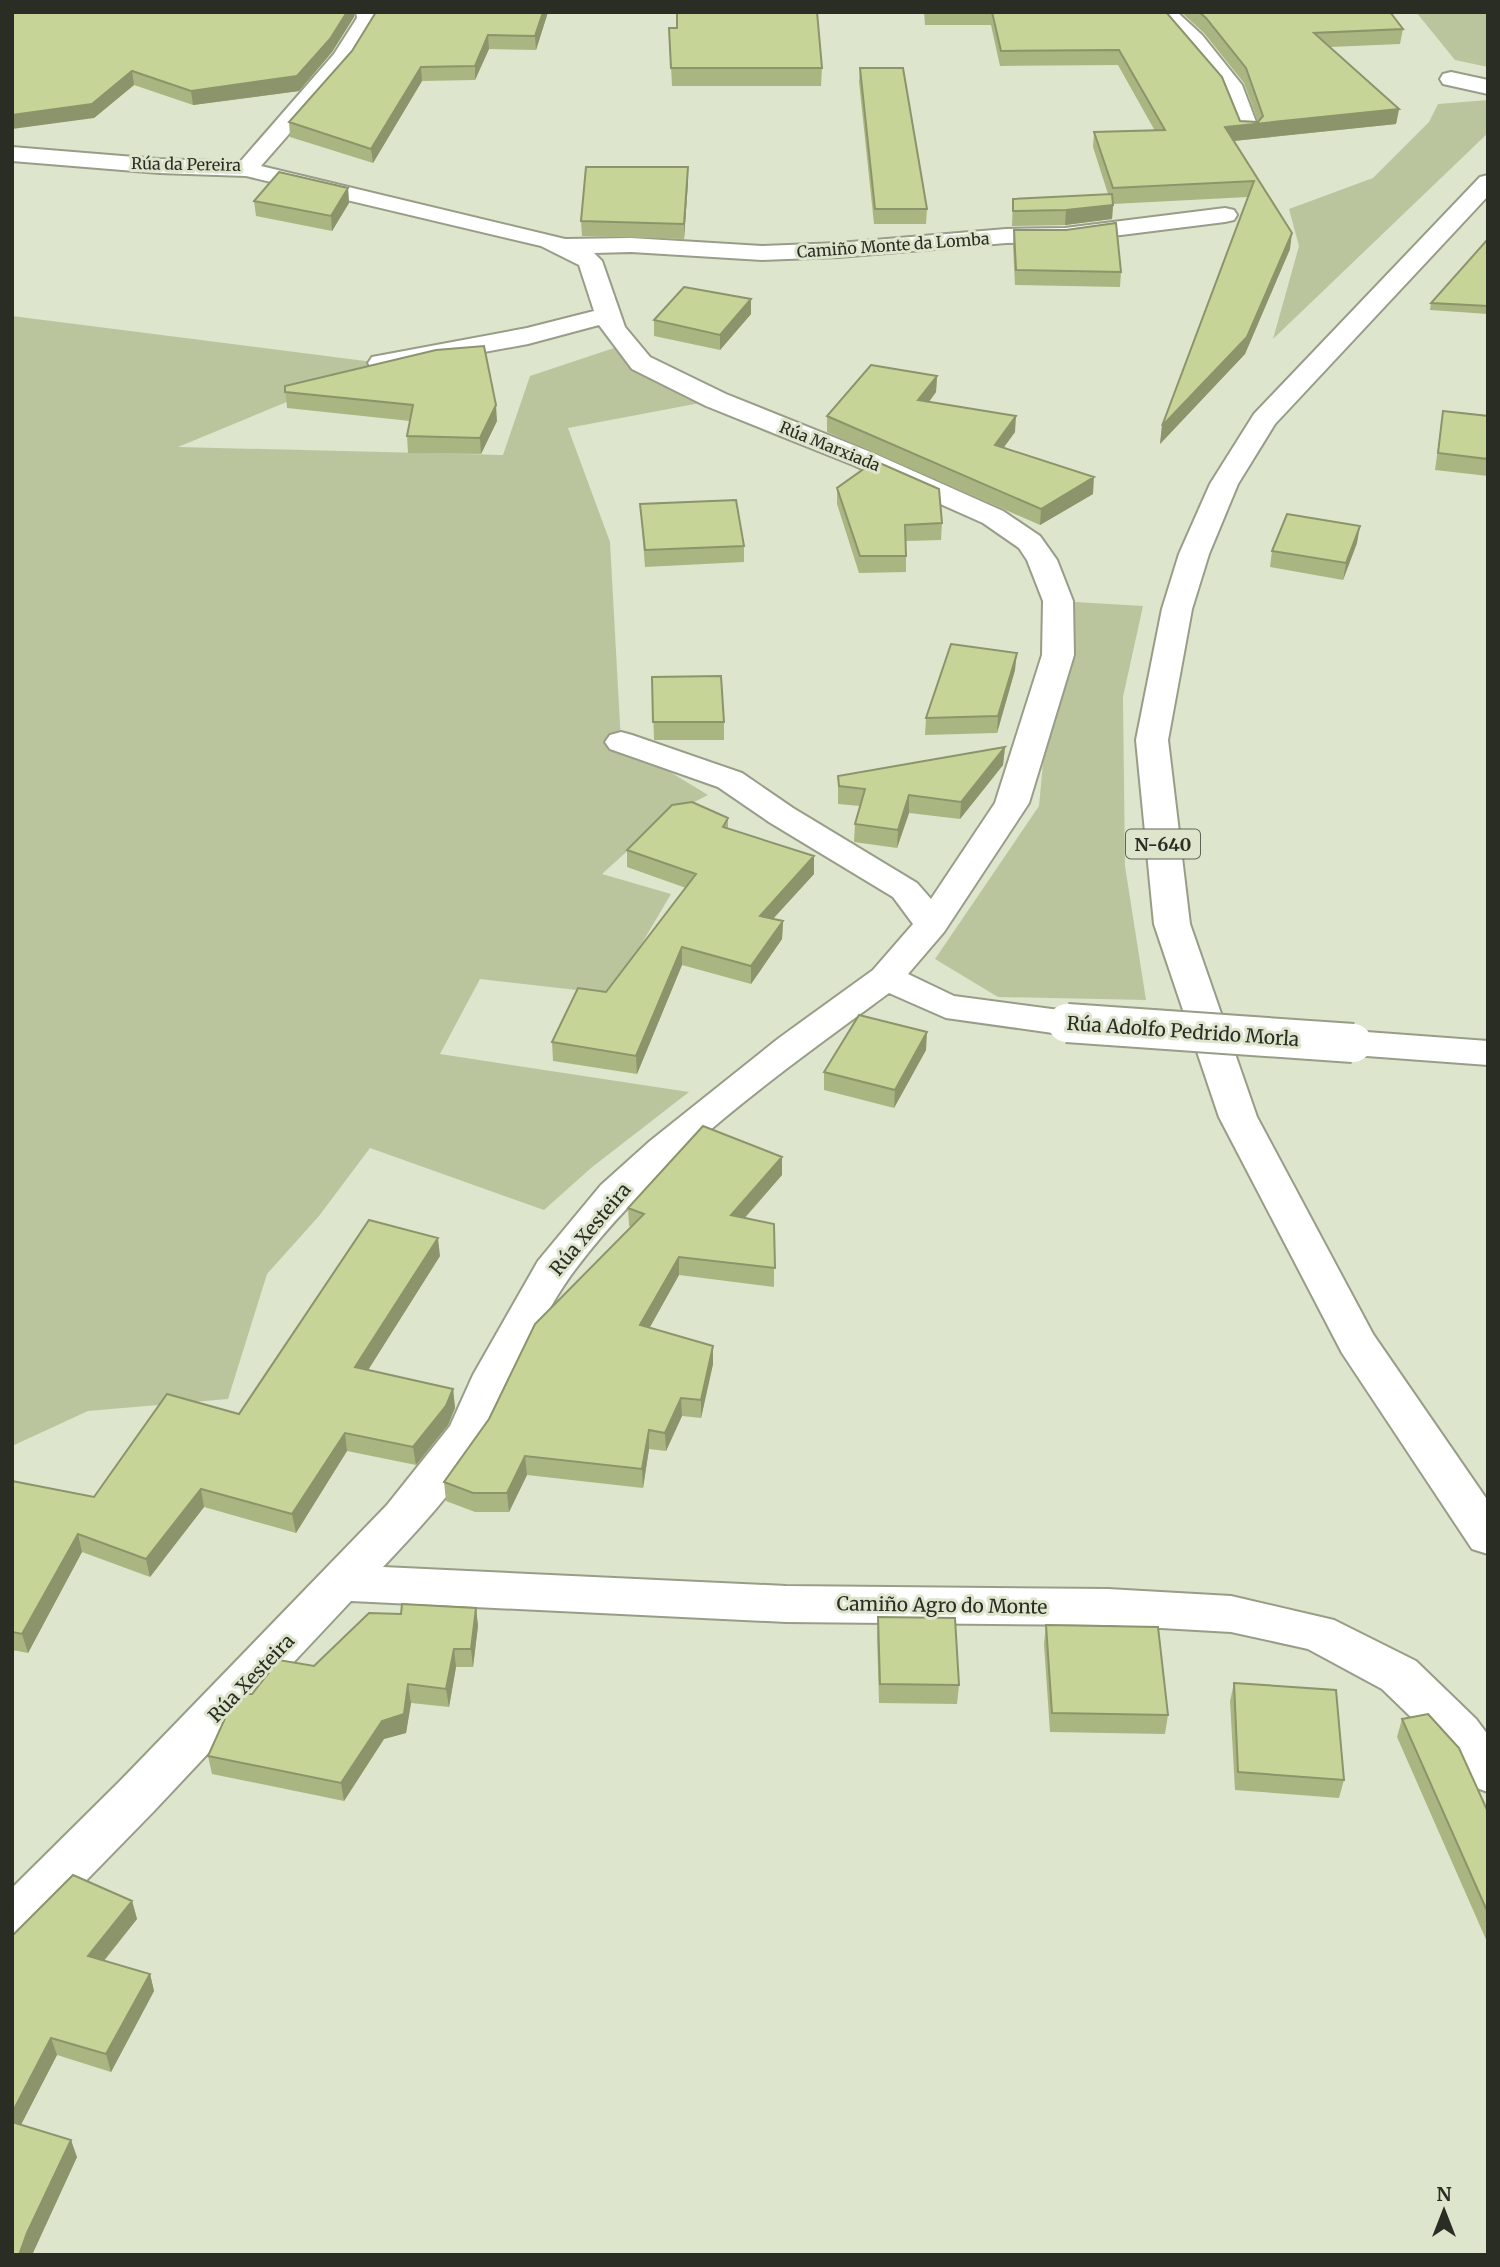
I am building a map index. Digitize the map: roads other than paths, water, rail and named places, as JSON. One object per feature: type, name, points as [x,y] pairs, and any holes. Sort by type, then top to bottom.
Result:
[{"type":"main road","name":"Rúa da Pereira","points":[[12,154],[159,166],[246,169],[343,58],[368,18],[366,12]]},
{"type":"main road","points":[[1165,12],[1194,40],[1234,90],[1248,130]]},
{"type":"main road","points":[[1451,79],[1488,87]]},
{"type":"main road","name":"Rúa Marxiada","points":[[246,169],[549,241],[590,261],[614,328],[641,363],[716,400],[863,459],[993,517],[1030,542],[1042,560],[1058,601],[1058,655],[1012,803],[932,924]]},
{"type":"main road","name":"N-640","points":[[1488,182],[1264,420],[1224,484],[1194,554],[1177,609],[1152,740],[1172,924],[1238,1117],[1357,1342],[1488,1536]]},
{"type":"main road","name":"Camiño Monte da Lomba","points":[[561,247],[631,245],[762,253],[839,250],[1006,236],[1065,234],[1224,215]]},
{"type":"main road","points":[[381,363],[528,336],[609,315]]},
{"type":"main road","points":[[621,743],[730,780],[780,815],[905,890],[932,924]]},
{"type":"main road","name":"Rúa Xesteira","points":[[12,1922],[403,1517],[468,1434],[494,1375],[552,1271],[615,1195],[664,1150],[792,1046],[886,978],[932,924]]},
{"type":"main road","name":"Rúa Adolfo Pedrido Morla","points":[[886,978],[946,1006],[1066,1023],[1488,1053]]},
{"type":"main road","name":"Camiño Agro do Monte","points":[[341,1583],[786,1604],[1108,1607],[1231,1614],[1318,1633],[1399,1675],[1459,1733],[1488,1772]]}]
